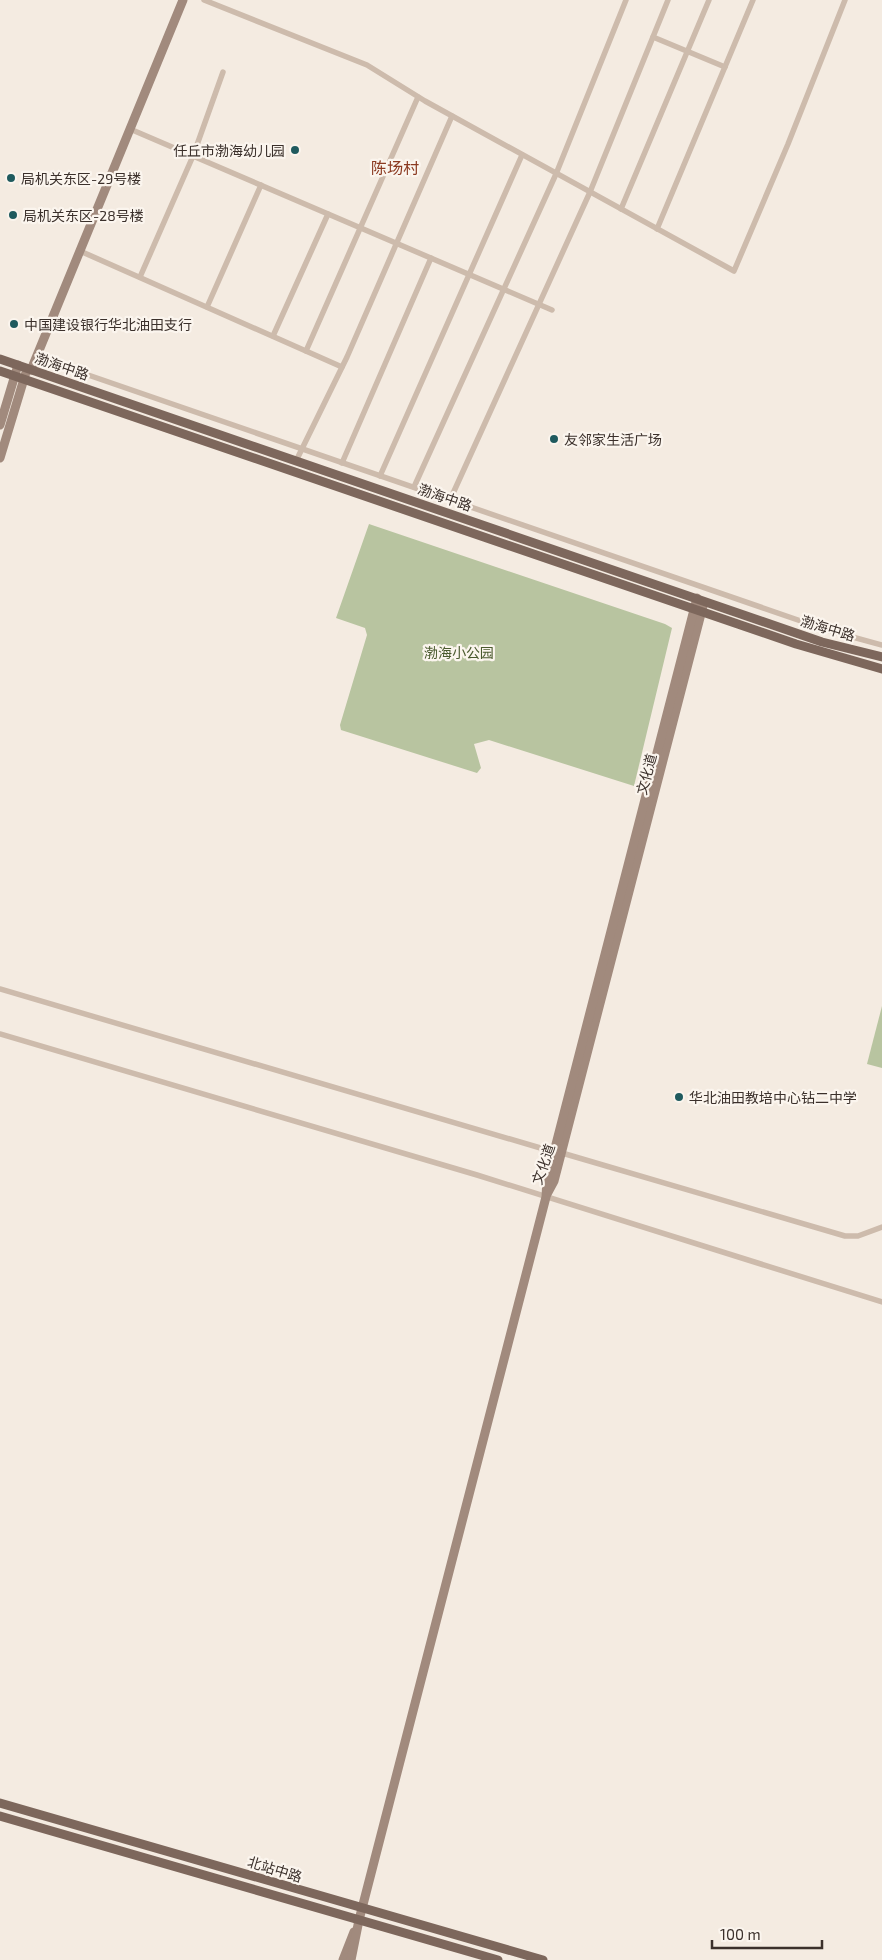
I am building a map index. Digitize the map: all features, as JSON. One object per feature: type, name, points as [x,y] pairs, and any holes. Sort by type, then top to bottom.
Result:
[{"type":"main road","name":"渤海中路","points":[[0,359],[822,642],[882,658]]},
{"type":"main road","name":"渤海中路","points":[[0,371],[819,652],[882,669]]},
{"type":"main road","name":"北站中路","points":[[0,1803],[543,1960]]},
{"type":"main road","name":"北站中路","points":[[0,1816],[498,1960]]},
{"type":"street","points":[[0,425],[20,378],[36,357],[183,0]]},
{"type":"street","points":[[204,0],[367,65],[418,97],[734,271],[788,144],[845,0]]},
{"type":"street","points":[[414,488],[556,174],[626,0]]},
{"type":"street","points":[[450,500],[590,192],[668,0]]},
{"type":"street","points":[[621,209],[709,0]]},
{"type":"street","points":[[657,229],[753,0]]},
{"type":"street","points":[[653,37],[725,67]]},
{"type":"street","points":[[140,277],[193,156],[223,72]]},
{"type":"street","points":[[306,351],[418,97]]},
{"type":"street","points":[[296,461],[342,366],[452,116]]},
{"type":"street","points":[[130,129],[552,310]]},
{"type":"street","points":[[380,476],[522,155]]},
{"type":"street","points":[[207,307],[261,185]]},
{"type":"street","points":[[273,336],[328,214]]},
{"type":"street","points":[[80,251],[342,366]]},
{"type":"street","points":[[342,463],[431,258]]},
{"type":"street","points":[[36,357],[827,630],[882,645]]},
{"type":"street","points":[[0,458],[20,378]]},
{"type":"street","name":"文化道","points":[[359,1920],[546,1197],[554,1181],[558,1152],[701,600]]},
{"type":"street","points":[[0,989],[845,1236],[858,1236],[882,1227]]},
{"type":"street","points":[[0,1034],[546,1197],[882,1302]]},
{"type":"street","points":[[343,1960],[359,1920]]},
{"type":"street","points":[[351,1960],[359,1920]]},
{"type":"green space","name":"渤海小公园","points":[[369,524],[665,624],[672,628],[634,786],[489,740],[474,744],[481,768],[477,773],[341,730],[340,725],[367,635],[365,628],[336,618]]},
{"type":"green space","points":[[882,1006],[882,1068],[867,1064]]},
{"type":"place","name":"任丘市渤海幼儿园","points":[[295,150]]},
{"type":"place","name":"局机关东区-29号楼","points":[[11,178]]},
{"type":"place","name":"局机关东区-28号楼","points":[[13,215]]},
{"type":"place","name":"中国建设银行华北油田支行","points":[[14,324]]},
{"type":"place","name":"友邻家生活广场","points":[[554,439]]},
{"type":"place","name":"华北油田教培中心钻二中学","points":[[679,1097]]},
{"type":"district","name":"陈场村","points":[[395,167]]}]
